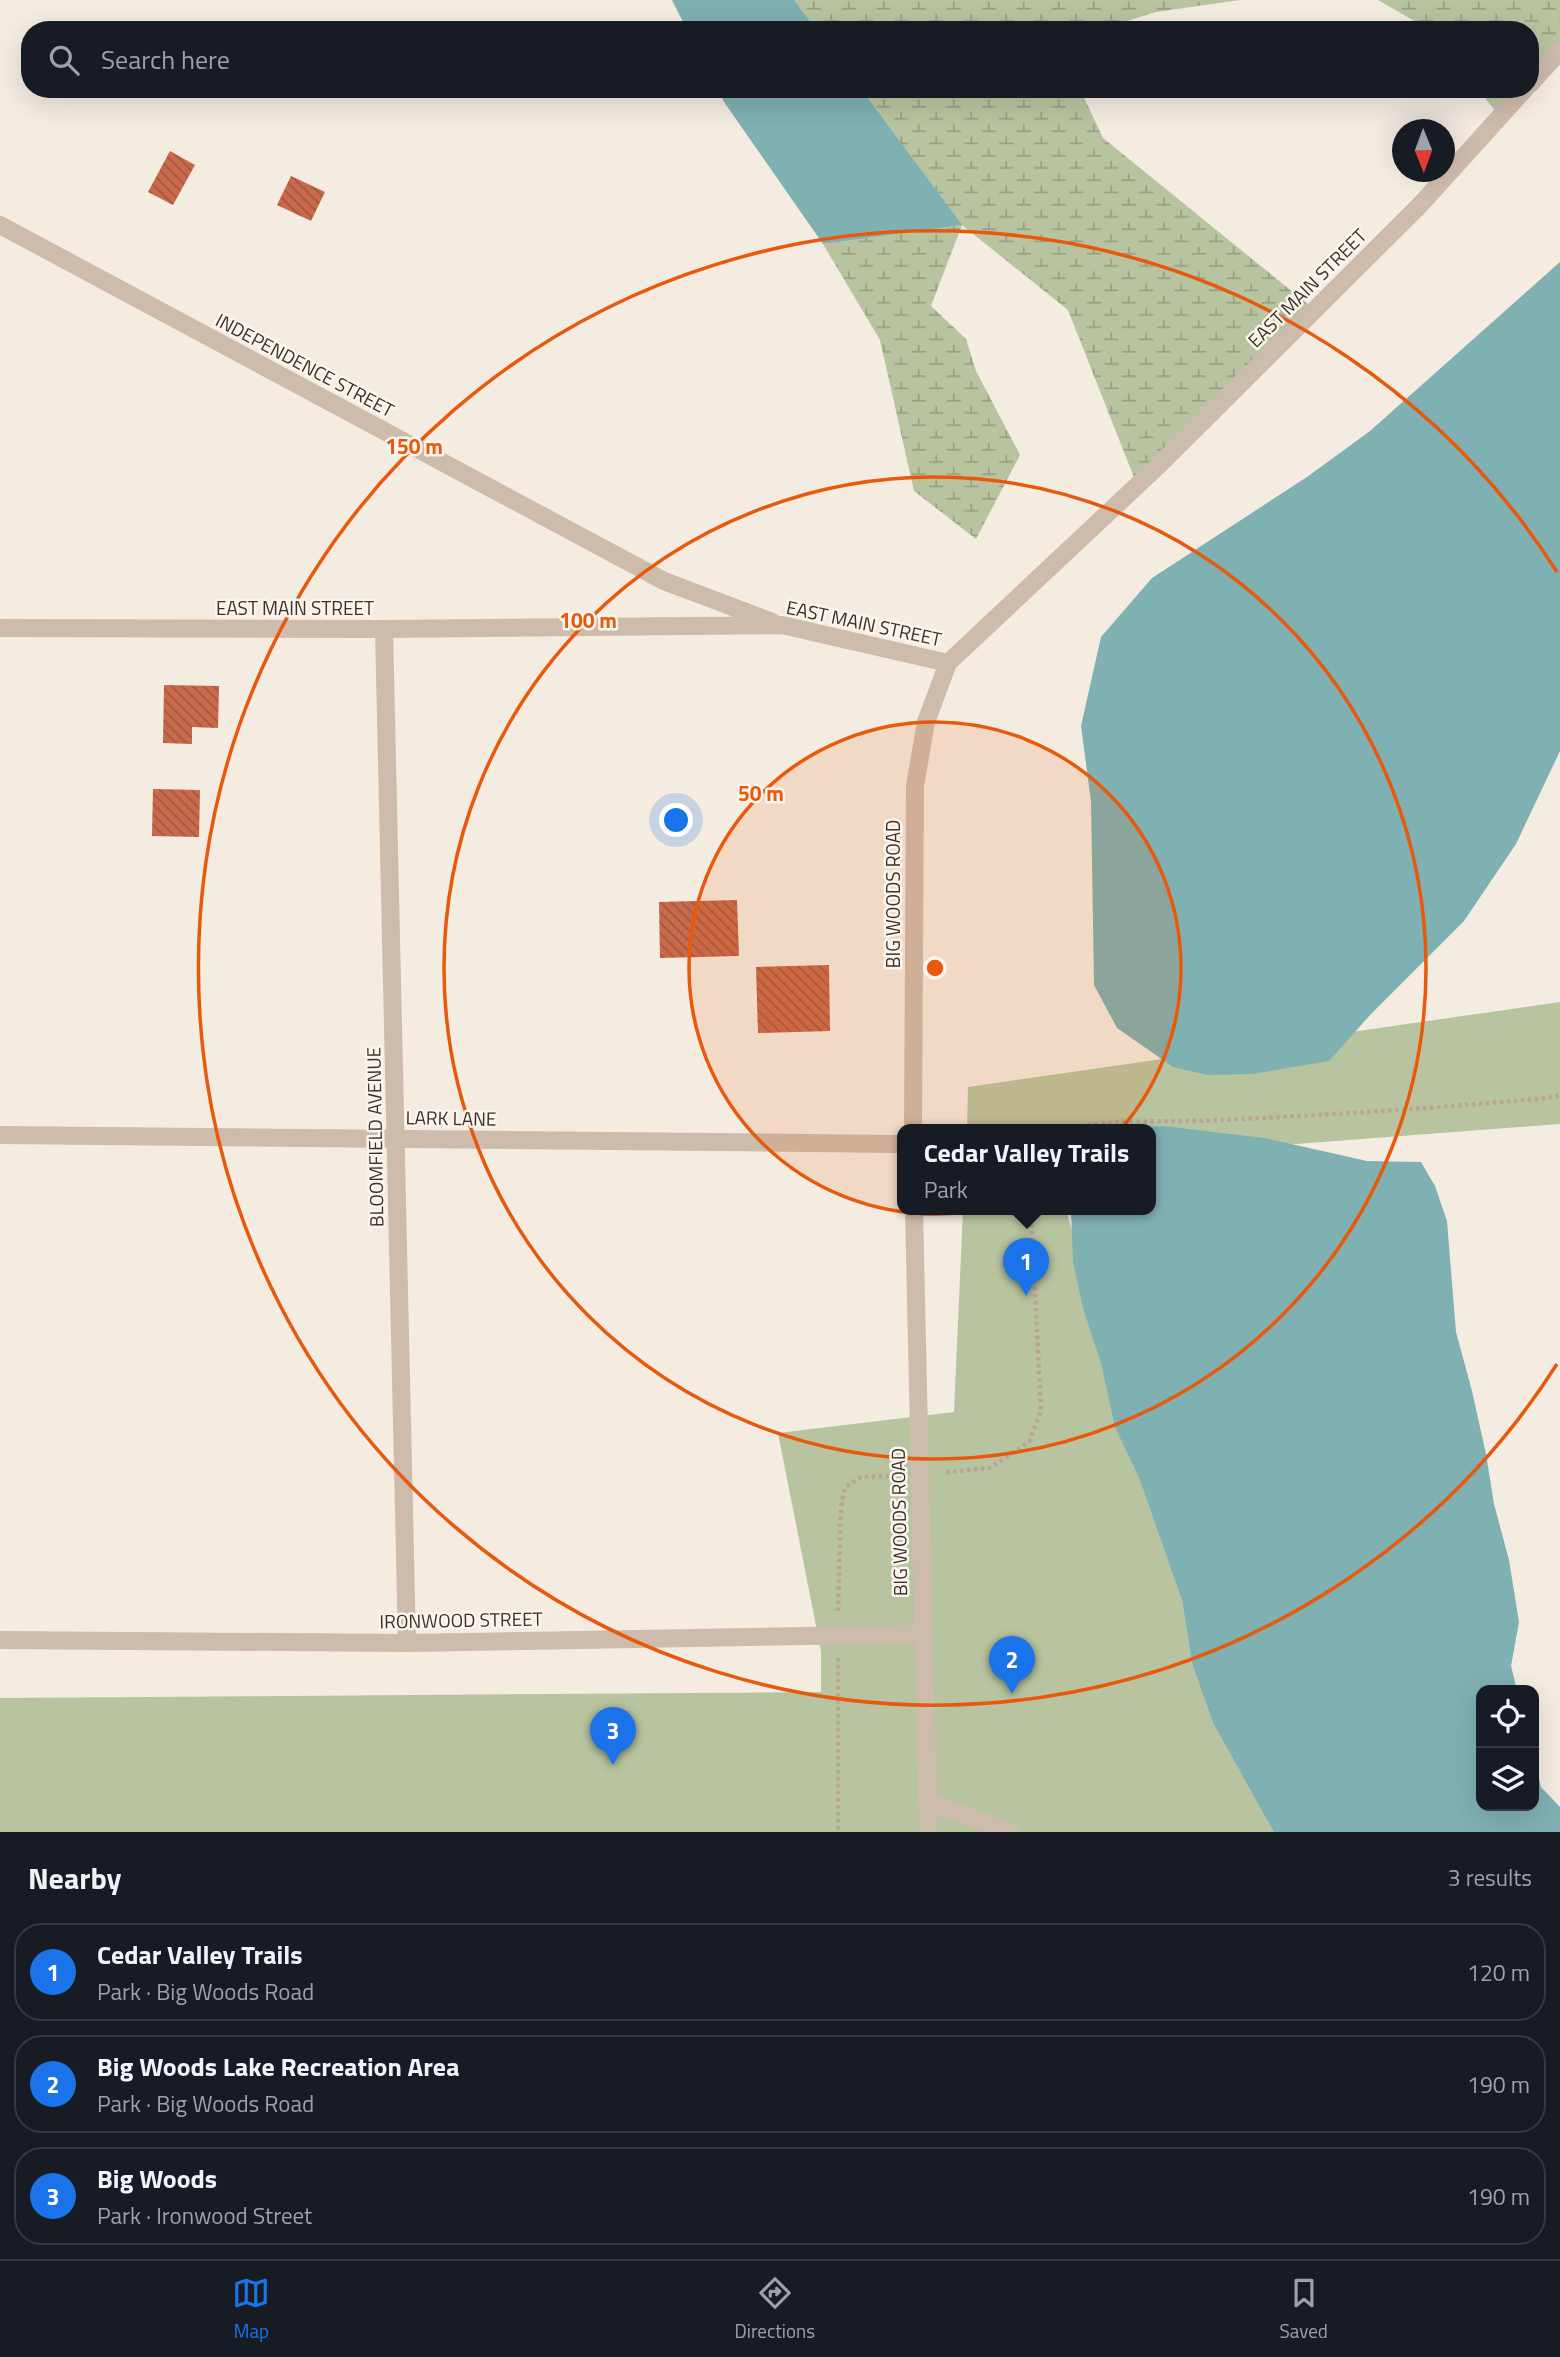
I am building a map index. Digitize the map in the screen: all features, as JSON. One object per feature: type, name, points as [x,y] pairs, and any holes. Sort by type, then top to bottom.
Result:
[{"type":"street","points":[[1539,74],[1560,51]]},
{"type":"street","name":"EAST MAIN STREET","points":[[0,628],[383,629],[782,625],[948,663],[1188,437],[1420,205],[1517,98]]},
{"type":"street","name":"INDEPENDENCE STREET","points":[[0,225],[664,581],[782,625]]},
{"type":"street","name":"BLOOMFIELD AVENUE","points":[[383,629],[407,1643]]},
{"type":"street","name":"BIG WOODS ROAD","points":[[913,1124],[915,786],[926,722],[948,663]]},
{"type":"street","name":"LARK LANE","points":[[0,1135],[897,1144]]},
{"type":"street","name":"BIG WOODS ROAD","points":[[914,1215],[928,1832]]},
{"type":"street","name":"IRONWOOD STREET","points":[[0,1640],[407,1643],[923,1634]]},
{"type":"street","points":[[927,1801],[1010,1832]]},
{"type":"path","points":[[1084,1124],[1427,1109],[1560,1095]]},
{"type":"green space","points":[[792,0],[1240,0],[1156,12],[1127,21],[807,21]]},
{"type":"green space","points":[[1378,0],[1560,0],[1560,48],[1539,72],[1539,21],[1414,21]]},
{"type":"green space","points":[[866,98],[1084,98],[1103,138],[1315,310],[1137,485],[1068,310],[962,225],[931,306],[966,339],[976,371],[1020,455],[976,539],[914,491],[880,340],[823,244],[961,225]]},
{"type":"green space","points":[[1485,98],[1516,98],[1500,117]]},
{"type":"green space","points":[[1560,1002],[1560,1124],[1156,1155],[1156,1124],[967,1124],[968,1087]]},
{"type":"green space","points":[[963,1215],[1067,1215],[1182,1600],[1192,1664],[1213,1723],[1243,1776],[1328,1832],[0,1832],[0,1698],[821,1692],[821,1651],[778,1433],[954,1412]]},
{"type":"water","points":[[672,0],[794,0],[809,21],[682,21]]},
{"type":"water","points":[[722,98],[868,98],[962,225],[823,244]]},
{"type":"water","points":[[1560,262],[1560,751],[1516,844],[1464,921],[1371,1014],[1329,1061],[1253,1074],[1207,1075],[1173,1067],[1117,1028],[1094,985],[1091,802],[1081,726],[1101,637],[1152,578],[1307,477],[1370,431]]},
{"type":"water","points":[[1156,1126],[1264,1138],[1367,1161],[1421,1162],[1435,1186],[1447,1221],[1456,1332],[1486,1454],[1494,1504],[1509,1560],[1519,1622],[1511,1666],[1516,1685],[1476,1685],[1476,1811],[1539,1811],[1539,1779],[1541,1787],[1560,1807],[1560,1832],[1274,1832],[1213,1723],[1192,1664],[1182,1600],[1140,1480],[1115,1427],[1101,1363],[1083,1308],[1073,1262],[1071,1215],[1156,1215]]},
{"type":"building","points":[[170,151],[195,165],[173,205],[148,192]]},
{"type":"building","points":[[291,176],[325,192],[311,221],[277,205]]},
{"type":"building","points":[[164,685],[219,686],[218,728],[192,727],[192,744],[163,743]]},
{"type":"building","points":[[153,789],[200,790],[199,837],[152,836]]},
{"type":"building","points":[[737,900],[739,956],[660,958],[659,902]]},
{"type":"building","points":[[829,965],[830,1031],[758,1033],[756,967]]},
{"type":"place","name":"Cedar Valley Trails","points":[[1026,1296]]},
{"type":"place","name":"Big Woods Lake Recreation Area","points":[[1012,1694]]},
{"type":"place","name":"Big Woods","points":[[613,1765]]}]
